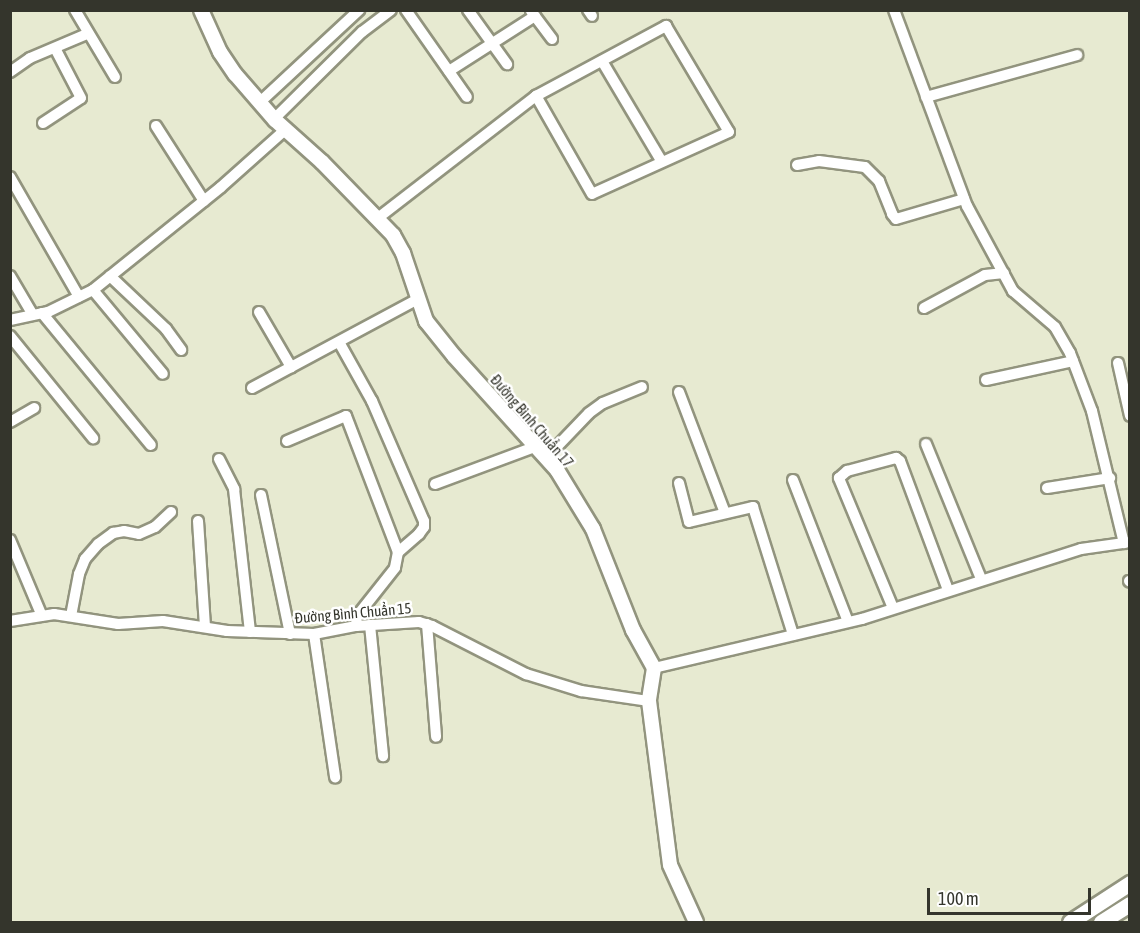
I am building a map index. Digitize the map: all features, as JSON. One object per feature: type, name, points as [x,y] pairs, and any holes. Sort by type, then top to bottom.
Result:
[{"type":"main road","points":[[1070,922],[1130,883]]},
{"type":"main road","points":[[1101,922],[1130,904]]},
{"type":"street","points":[[75,10],[87,34],[115,77]]},
{"type":"street","name":"Đường Bình Chuẩn 17","points":[[201,10],[220,51],[235,74],[259,103],[285,130],[322,162],[393,235],[403,253],[426,321],[440,341],[537,446],[593,529],[633,630],[654,668]]},
{"type":"street","points":[[259,103],[359,10]]},
{"type":"street","points":[[274,119],[362,32],[391,10]]},
{"type":"street","points":[[406,10],[467,97]]},
{"type":"street","points":[[468,10],[507,64]]},
{"type":"street","points":[[696,922],[670,866],[649,701],[654,668],[848,622],[1082,549],[1127,542],[1092,411],[1073,361],[1055,327],[1013,291],[964,199],[894,10]]},
{"type":"street","points":[[449,71],[533,13],[552,39]]},
{"type":"street","points":[[378,218],[536,96],[666,26],[729,132],[592,194],[536,96]]},
{"type":"street","points":[[10,72],[30,58],[87,34]]},
{"type":"street","points":[[43,123],[81,98],[55,48]]},
{"type":"street","points":[[926,97],[1077,55]]},
{"type":"street","points":[[602,61],[662,162]]},
{"type":"street","points":[[156,126],[204,201]]},
{"type":"street","points":[[10,320],[38,314],[93,290],[204,201],[285,130]]},
{"type":"street","points":[[797,165],[819,161],[865,167],[879,181],[896,219],[964,199]]},
{"type":"street","points":[[10,177],[79,297]]},
{"type":"street","points":[[924,308],[985,275],[1004,273]]},
{"type":"street","points":[[10,276],[38,314],[151,445]]},
{"type":"street","points":[[110,276],[166,329],[181,350]]},
{"type":"street","points":[[93,290],[163,374]]},
{"type":"street","points":[[252,388],[418,299]]},
{"type":"street","points":[[259,312],[291,367]]},
{"type":"street","points":[[10,336],[93,438]]},
{"type":"street","points":[[339,342],[372,401],[423,521],[424,527],[419,534],[398,552]]},
{"type":"street","points":[[987,380],[1073,361]]},
{"type":"street","points":[[1118,363],[1130,416]]},
{"type":"street","points":[[546,458],[589,413],[603,403],[642,387]]},
{"type":"street","points":[[679,392],[725,513]]},
{"type":"street","points":[[10,422],[34,408]]},
{"type":"street","points":[[287,441],[346,416],[398,552],[395,568],[357,616],[356,626]]},
{"type":"street","points":[[926,444],[981,579]]},
{"type":"street","points":[[435,484],[537,446]]},
{"type":"street","points":[[893,608],[839,478],[847,471],[896,458],[900,461],[948,590]]},
{"type":"street","points":[[219,459],[234,489],[250,632]]},
{"type":"street","points":[[1047,488],[1110,478]]},
{"type":"street","points":[[793,480],[848,622]]},
{"type":"street","points":[[680,483],[690,522],[753,507],[793,635]]},
{"type":"street","points":[[261,495],[290,634]]},
{"type":"street","points":[[71,616],[79,574],[85,559],[98,544],[113,533],[124,531],[139,534],[171,512]]},
{"type":"street","points":[[198,521],[205,627]]},
{"type":"street","points":[[10,540],[42,616]]},
{"type":"street","name":"Đường Bình Chuẩn 15","points":[[10,621],[42,616],[71,616],[118,624],[163,621],[250,632],[290,634],[314,634],[356,626],[407,621],[427,624],[526,674],[581,691],[649,701]]},
{"type":"street","points":[[427,624],[436,737]]},
{"type":"street","points":[[370,625],[383,756]]},
{"type":"street","points":[[314,634],[335,777]]}]
